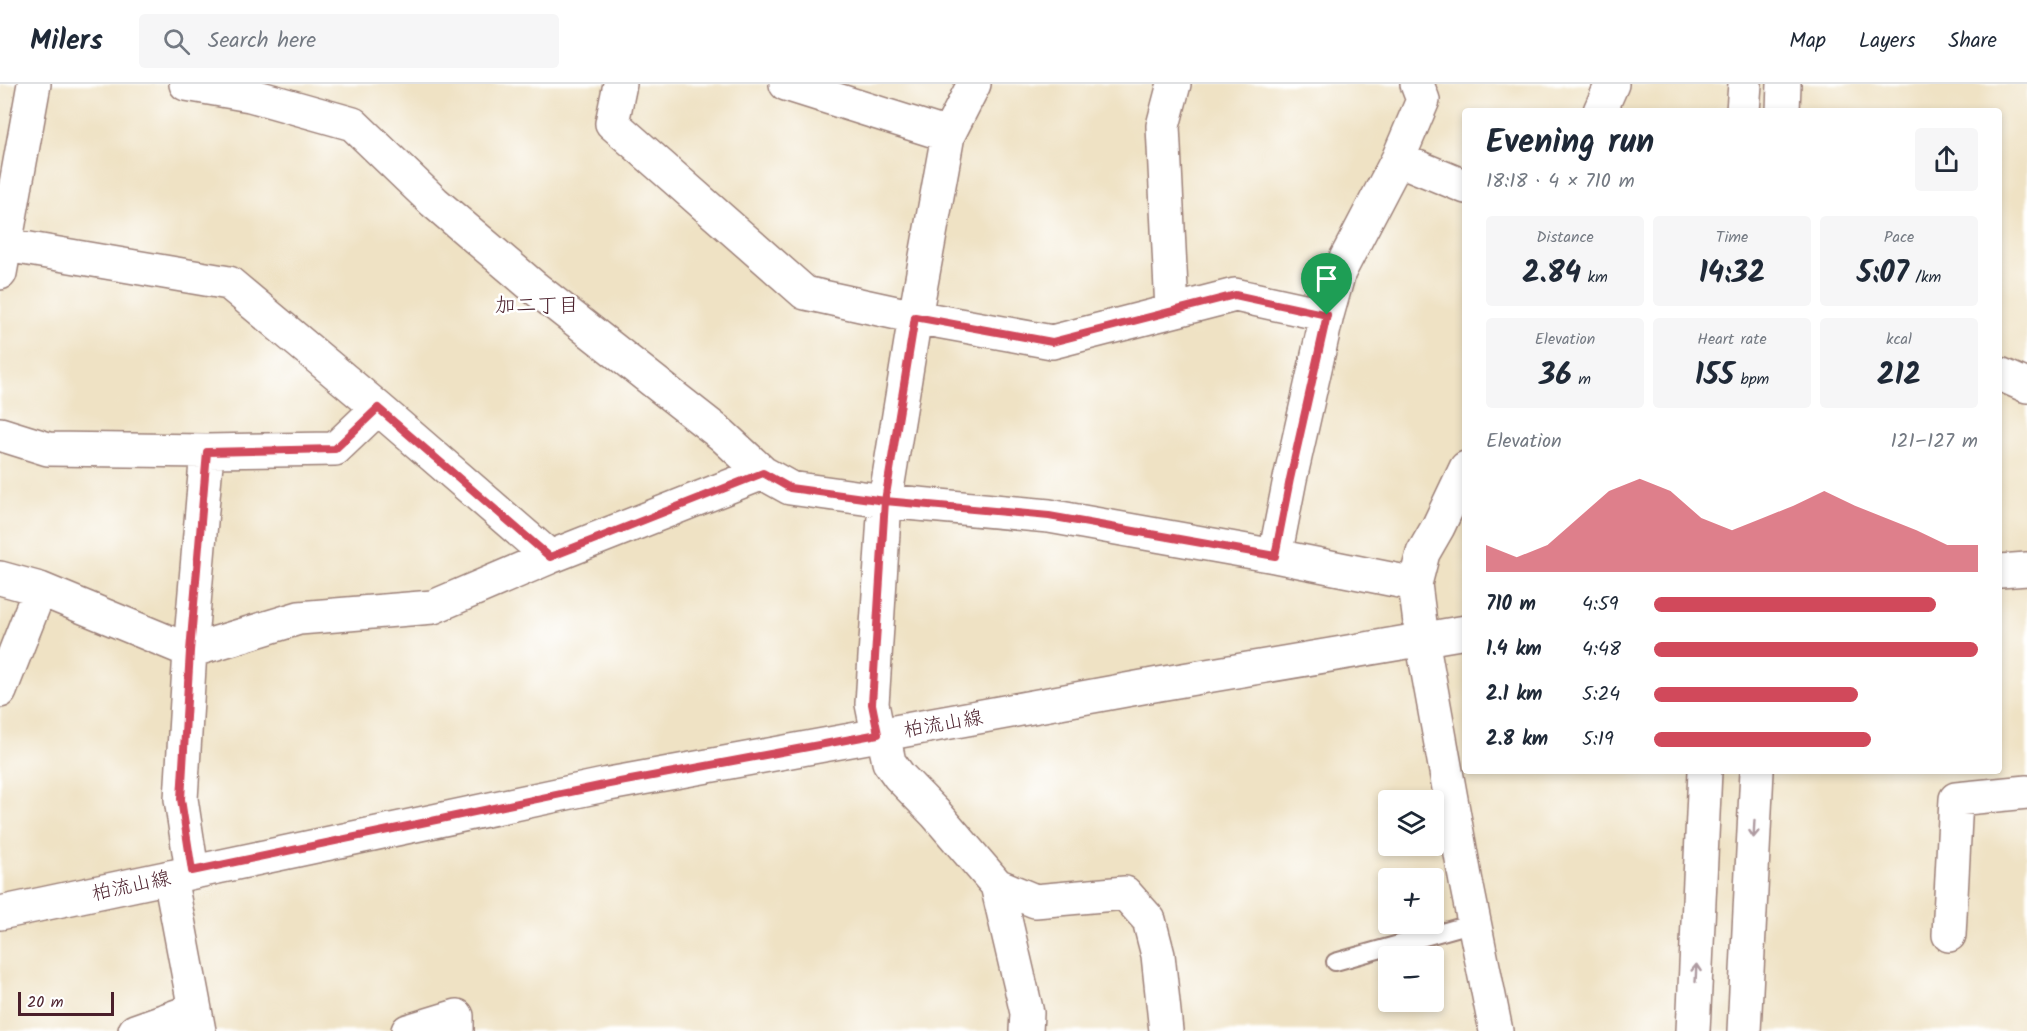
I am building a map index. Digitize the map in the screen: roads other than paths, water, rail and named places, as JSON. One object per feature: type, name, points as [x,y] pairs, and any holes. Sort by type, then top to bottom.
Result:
[{"type":"street","points":[[34,84],[2,254],[229,283],[550,557]]},
{"type":"street","points":[[186,84],[251,90],[353,124],[442,209],[535,288],[722,435],[763,473],[790,488],[885,501],[1049,516],[1275,556],[1415,584]]},
{"type":"street","points":[[620,84],[612,123],[805,293],[915,317],[1052,342],[1235,295],[1327,315]]},
{"type":"street","points":[[786,84],[948,135]]},
{"type":"street","points":[[974,84],[948,135],[915,317],[885,501],[872,704],[889,762],[997,885],[1035,901],[1125,893],[1149,920],[1158,955],[1167,1031]]},
{"type":"street","points":[[1172,310],[1163,126],[1174,84]]},
{"type":"street","points":[[1275,556],[1290,479],[1339,272],[1398,159],[1423,100],[1417,84]]},
{"type":"street","points":[[1601,108],[1612,84]]},
{"type":"street","points":[[1743,108],[1745,84]]},
{"type":"street","points":[[1783,108],[1784,84]]},
{"type":"street","points":[[1398,159],[1462,185]]},
{"type":"street","points":[[2002,375],[2027,386]]},
{"type":"street","points":[[0,434],[48,449],[207,452],[335,449],[378,408]]},
{"type":"street","points":[[135,1031],[197,1020],[181,874],[181,799],[190,651],[207,452]]},
{"type":"street","points":[[0,578],[40,589],[190,651],[300,618],[433,607],[550,557],[763,473]]},
{"type":"street","points":[[1462,477],[1423,553],[1415,584],[1422,639],[1496,1031]]},
{"type":"street","points":[[2002,571],[2027,568]]},
{"type":"street","points":[[0,690],[40,589]]},
{"type":"street","name":"柏流山線","points":[[0,913],[609,784],[1462,633]]},
{"type":"street","points":[[1693,1031],[1706,774]]},
{"type":"street","points":[[1744,1031],[1757,774]]},
{"type":"street","points":[[1949,935],[1956,799],[2027,792]]},
{"type":"street","points":[[997,885],[1027,1013],[1026,1031]]},
{"type":"street","points":[[408,1031],[457,1016],[457,1031]]},
{"type":"lane","points":[[1335,962],[1474,923]]},
{"type":"district","name":"加二丁目","points":[[537,305]]}]
